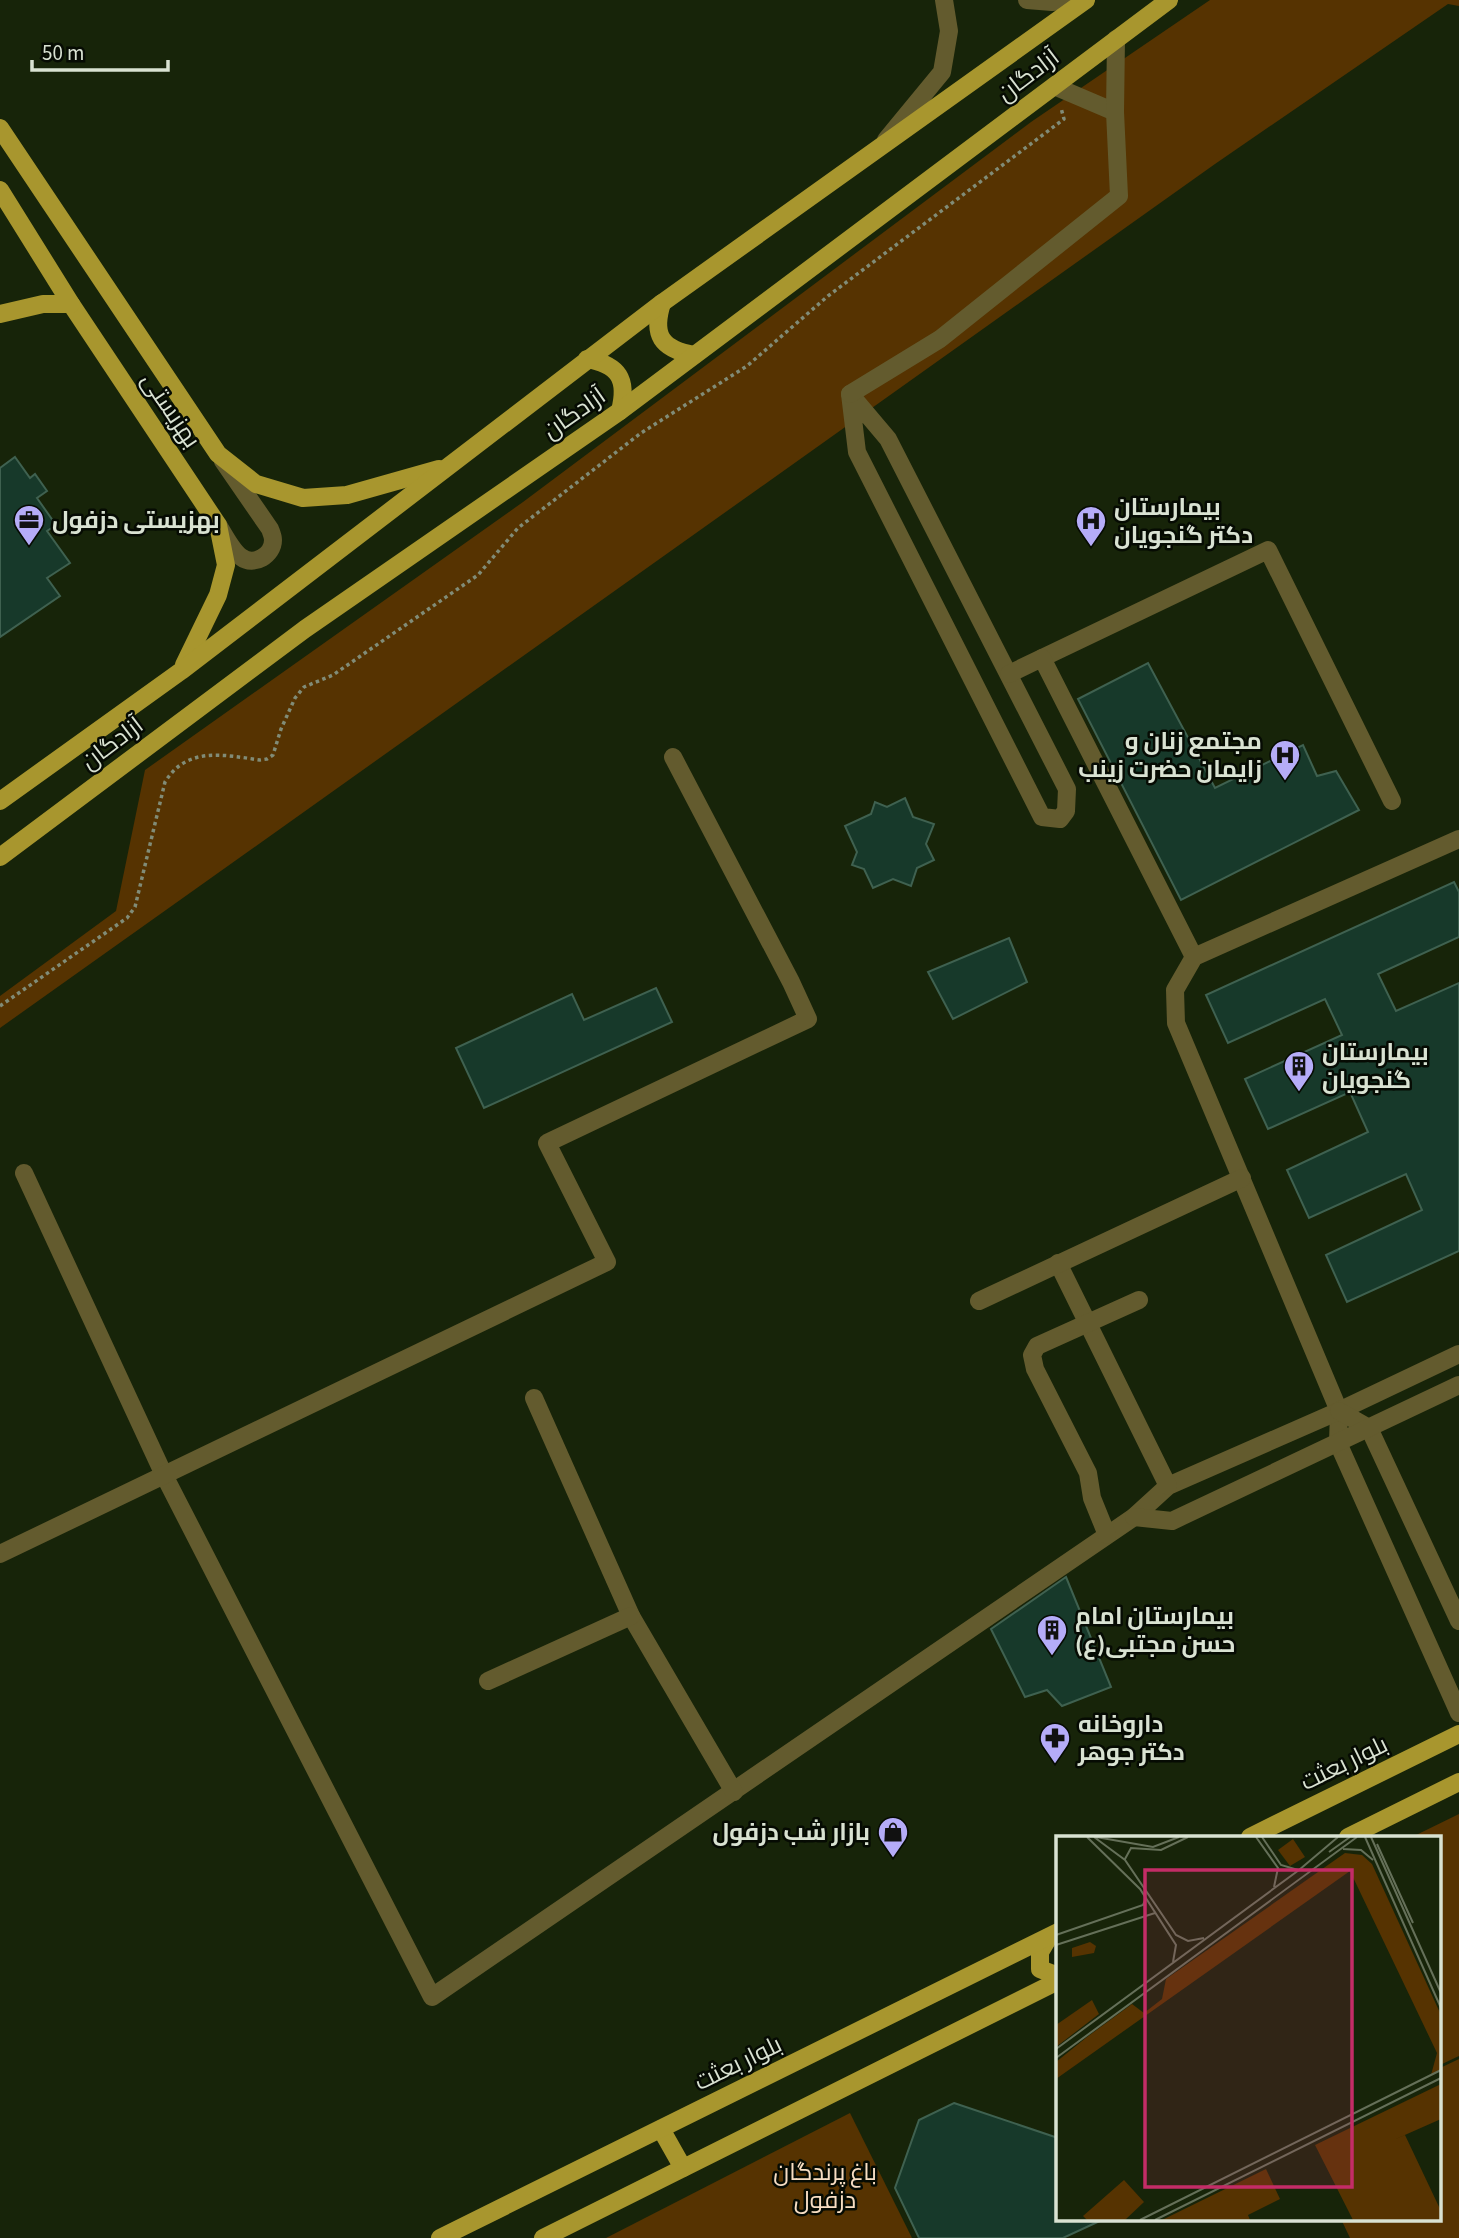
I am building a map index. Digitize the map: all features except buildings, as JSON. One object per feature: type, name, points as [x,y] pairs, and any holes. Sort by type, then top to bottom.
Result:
[{"type":"main road","name":"آزادگان","points":[[0,801],[181,671],[662,303],[1086,0]]},
{"type":"main road","name":"آزادگان","points":[[0,857],[306,629],[620,411],[1169,0]]},
{"type":"main road","points":[[0,128],[218,454],[257,484],[303,498],[347,495],[449,466]]},
{"type":"main road","name":"بهزیستی","points":[[1,196],[218,525],[226,565],[218,595],[181,671]]},
{"type":"main road","points":[[0,314],[43,304],[71,303]]},
{"type":"main road","points":[[662,303],[656,321],[662,339],[675,352],[694,355]]},
{"type":"main road","points":[[587,359],[606,363],[619,375],[625,393],[620,411]]},
{"type":"main road","name":"بلوار بعثت","points":[[1252,1836],[1459,1734]]},
{"type":"main road","points":[[1350,1836],[1459,1782]]},
{"type":"main road","points":[[1054,1934],[1040,1952],[1040,1969],[1056,1978]]},
{"type":"main road","name":"بلوار بعثت","points":[[440,2238],[1054,1934]]},
{"type":"main road","points":[[543,2238],[1056,1980]]},
{"type":"main road","points":[[662,2129],[683,2168]]},
{"type":"street","points":[[883,144],[942,72],[949,31],[944,0]]},
{"type":"street","points":[[1027,0],[1070,0]]},
{"type":"street","points":[[850,394],[940,339],[1119,196],[1115,112],[1116,39]]},
{"type":"street","points":[[1054,86],[1115,112]]},
{"type":"street","points":[[850,394],[888,439],[1067,789],[1066,810],[1060,819],[1042,817],[857,452],[850,394]]},
{"type":"street","points":[[218,454],[270,529],[273,541],[269,553],[252,561],[240,557],[218,525]]},
{"type":"street","points":[[1009,674],[1268,550],[1392,801]]},
{"type":"street","points":[[1042,659],[1194,957]]},
{"type":"street","points":[[0,1553],[607,1262],[547,1143],[808,1019],[673,757]]},
{"type":"street","points":[[1459,839],[1194,957],[1175,990],[1177,1023],[1339,1410],[1338,1443],[1459,1713]]},
{"type":"street","points":[[24,1173],[164,1475],[432,1997],[1134,1517],[1167,1486],[1459,1354]]},
{"type":"street","points":[[979,1301],[1242,1178]]},
{"type":"street","points":[[1058,1263],[1167,1486]]},
{"type":"street","points":[[1107,1535],[1092,1498],[1088,1473],[1035,1370],[1032,1355],[1037,1346],[1139,1300]]},
{"type":"street","points":[[1134,1517],[1172,1521],[1459,1385]]},
{"type":"street","points":[[534,1398],[631,1616],[734,1792]]},
{"type":"street","points":[[1339,1410],[1369,1428],[1459,1621]]},
{"type":"street","points":[[488,1681],[631,1616]]},
{"type":"path","points":[[0,1006],[127,918],[135,907],[165,782],[172,770],[188,759],[218,754],[267,760],[273,755],[295,698],[304,687],[333,675],[478,575],[528,520],[641,433],[747,366],[828,296],[1064,118],[1054,86]]},
{"type":"green space","points":[[1210,0],[1459,0],[1459,6],[1448,4],[1215,164],[0,1028],[0,996],[116,911],[145,770],[523,502],[1031,122]]},
{"type":"green space","points":[[1459,1814],[1459,2056],[1442,2064],[1442,1836],[1414,1836]]},
{"type":"green space","points":[[1459,2059],[1459,2238],[1350,2238],[1341,2220],[1442,2220],[1442,2067]]},
{"type":"green space","name":"باغ پرندگان دزفول","points":[[850,2113],[912,2238],[606,2238]]},
{"type":"place","name":"بهزیستی دزفول","points":[[29,547]]},
{"type":"place","name":"بیمارستان دکتر گنجویان","points":[[1091,548]]},
{"type":"place","name":"مجتمع زنان و زایمان حضرت زینب","points":[[1285,782]]},
{"type":"place","name":"بیمارستان گنجویان","points":[[1299,1093]]},
{"type":"place","name":"بیمارستان امام حسن مجتبی(ع)","points":[[1052,1657]]},
{"type":"place","name":"داروخانه دکتر جوهر","points":[[1055,1765]]},
{"type":"place","name":"بازار شب دزفول","points":[[893,1859]]}]
